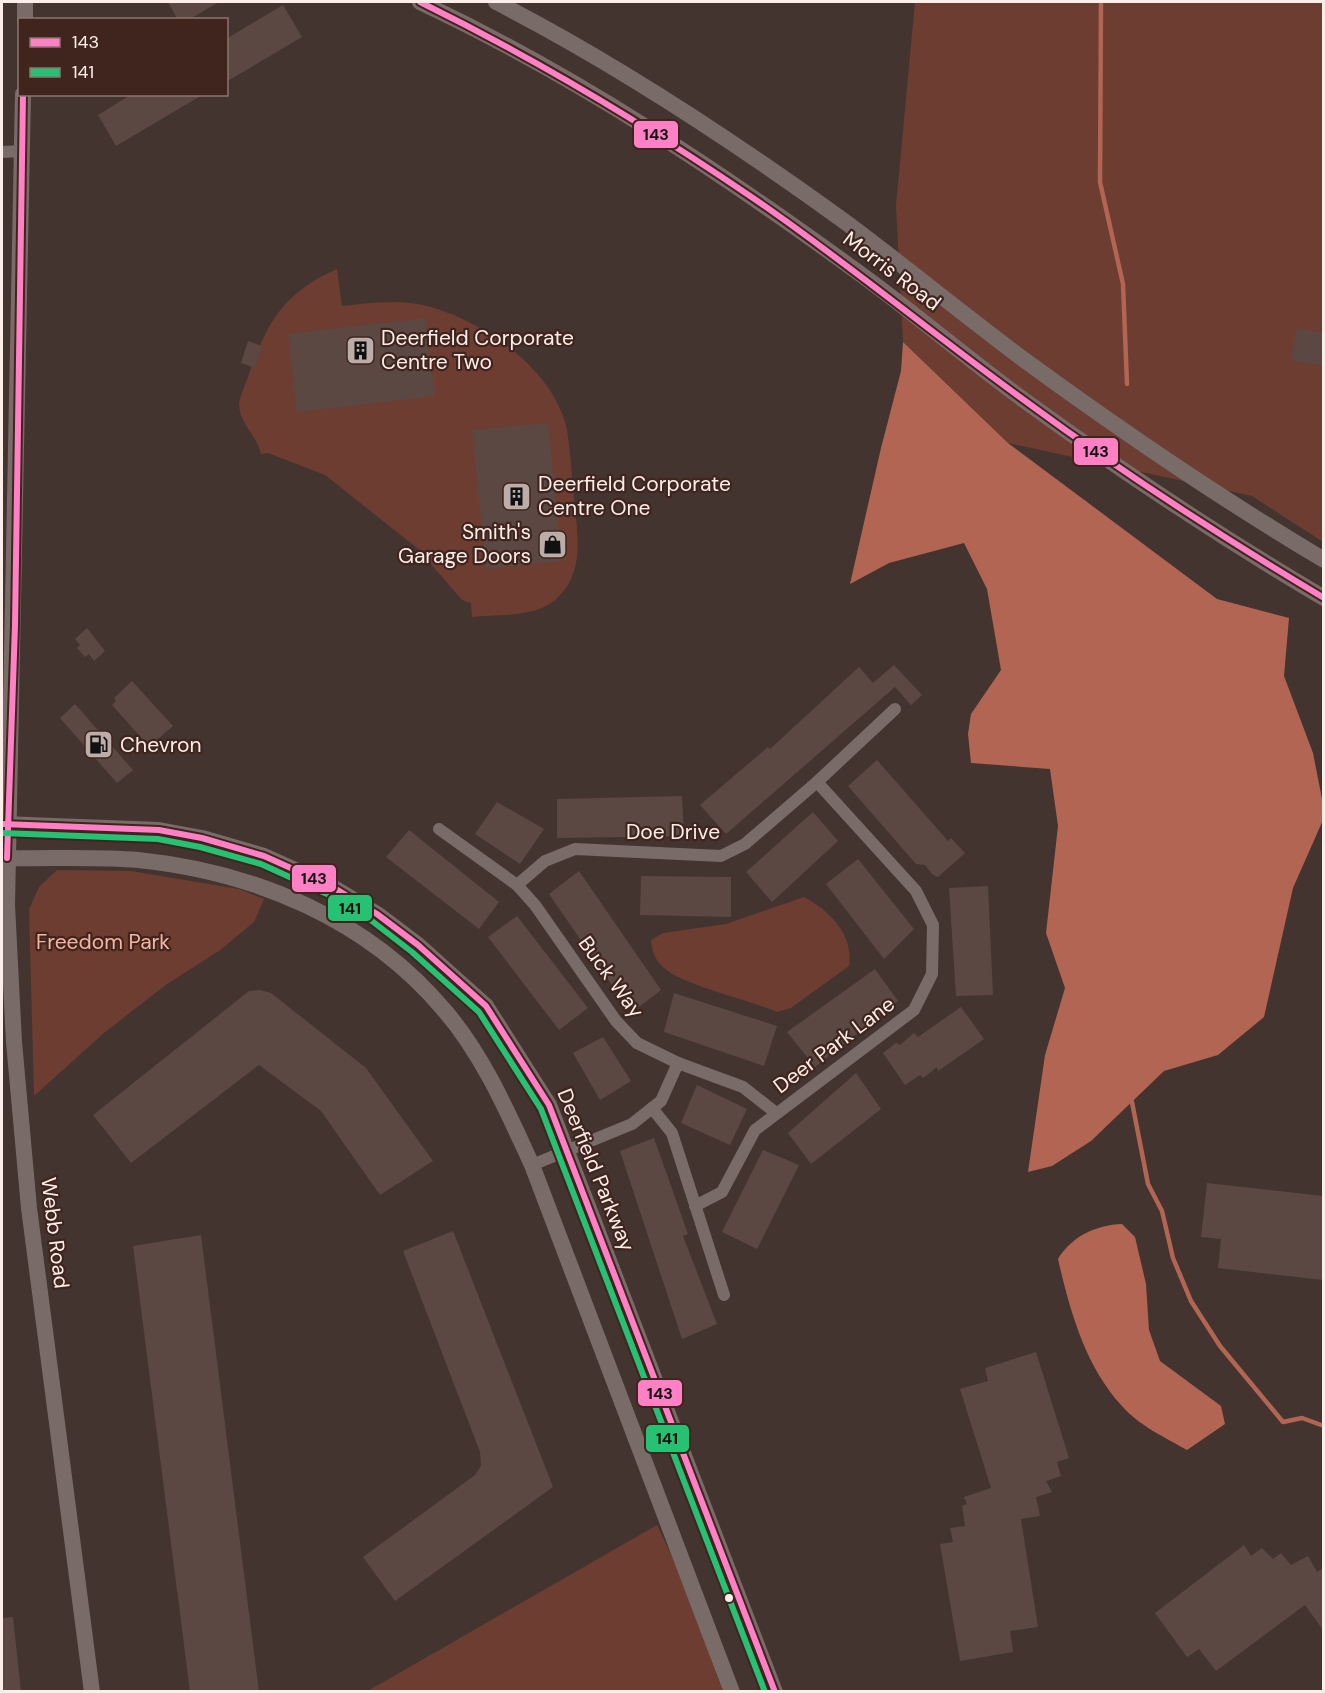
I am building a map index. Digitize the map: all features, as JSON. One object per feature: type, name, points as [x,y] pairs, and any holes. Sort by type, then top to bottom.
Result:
[{"type":"street","points":[[25,2],[25,18]]},
{"type":"street","name":"Morris Road","points":[[420,2],[532,57],[650,128],[861,275],[1031,405],[1166,499],[1323,598]]},
{"type":"street","name":"Morris Road","points":[[496,2],[586,50],[673,103],[847,224],[1066,390],[1185,472],[1323,560]]},
{"type":"street","name":"Webb Road","points":[[23,96],[4,858],[14,1042],[28,1208],[92,1692]]},
{"type":"street","points":[[2,152],[22,151]]},
{"type":"street","name":"Doe Drive","points":[[517,885],[545,861],[575,849],[721,856],[745,844],[895,710]]},
{"type":"street","name":"Deer Park Lane","points":[[695,1206],[722,1192],[755,1130],[914,1010],[932,974],[933,925],[916,891],[817,782]]},
{"type":"street","name":"Deerfield Parkway","points":[[5,824],[118,827],[202,838],[283,863],[355,900],[418,945],[486,1006],[549,1105],[775,1692]]},
{"type":"street","name":"Buck Way","points":[[439,829],[517,885],[535,905],[616,1021],[637,1043],[678,1063],[743,1087],[776,1113]]},
{"type":"street","points":[[4,858],[125,859],[209,872],[280,893],[344,924],[409,973],[447,1012],[502,1098],[532,1165],[732,1692]]},
{"type":"street","points":[[532,1165],[632,1124],[661,1101],[678,1063]]},
{"type":"street","points":[[652,1108],[672,1133],[723,1294]]},
{"type":"green space","points":[[915,2],[1323,2],[1323,542],[1252,496],[1008,443],[903,342],[896,205]]},
{"type":"green space","points":[[337,269],[342,306],[403,302],[423,305],[468,321],[512,350],[531,367],[547,387],[560,408],[567,430],[578,544],[571,580],[555,600],[547,606],[527,612],[472,617],[471,603],[462,600],[417,548],[325,475],[268,453],[261,454],[242,417],[239,404],[256,355],[271,324],[291,298],[319,278]]},
{"type":"green space","name":"Freedom Park","points":[[57,870],[131,871],[239,889],[264,899],[254,922],[219,951],[167,984],[104,1033],[34,1096],[29,909],[39,887]]},
{"type":"green space","points":[[804,897],[823,909],[844,934],[850,955],[849,966],[791,1008],[777,1012],[685,980],[664,968],[653,952],[651,940],[663,933],[726,924]]},
{"type":"green space","points":[[657,1525],[679,1571],[723,1692],[366,1692]]},
{"type":"shaded area","points":[[903,342],[1008,443],[1217,599],[1289,618],[1284,676],[1313,753],[1323,804],[1323,820],[1293,888],[1264,1017],[1218,1055],[1164,1071],[1091,1141],[1052,1166],[1028,1172],[1045,1055],[1065,988],[1046,933],[1058,826],[1050,769],[971,763],[968,734],[971,714],[1001,670],[987,589],[964,543],[889,563],[850,584],[901,371]]},
{"type":"shaded area","points":[[1122,1224],[1135,1237],[1146,1284],[1149,1330],[1160,1361],[1221,1406],[1225,1424],[1187,1450],[1136,1419],[1109,1390],[1089,1356],[1068,1298],[1058,1259],[1070,1244],[1086,1233],[1094,1229]]},
{"type":"building","points":[[168,2],[219,2],[191,18],[177,18]]},
{"type":"building","points":[[283,5],[302,37],[228,81],[228,38]]},
{"type":"building","points":[[129,96],[201,96],[116,146],[98,115]]},
{"type":"building","name":"Deerfield Corporate Centre Two","points":[[426,318],[435,396],[297,412],[288,334]]},
{"type":"building","points":[[1297,328],[1323,333],[1323,366],[1291,360]]},
{"type":"building","points":[[248,341],[262,346],[255,368],[241,363]]},
{"type":"building","name":"Deerfield Corporate Centre One","points":[[548,423],[562,561],[486,569],[472,430]]},
{"type":"building","points":[[87,628],[105,651],[94,661],[89,654],[85,657],[77,648],[80,645],[75,639]]},
{"type":"building","points":[[894,665],[922,695],[911,705],[895,687],[726,834],[700,805],[768,747],[770,749],[859,667],[873,683]]},
{"type":"building","points":[[132,681],[173,726],[152,744],[150,742],[147,744],[112,705],[116,701],[114,698]]},
{"type":"building","points":[[75,704],[133,770],[117,783],[60,718]]},
{"type":"building","points":[[877,760],[948,841],[951,838],[965,853],[938,877],[932,874],[925,865],[916,864],[848,786]]},
{"type":"building","points":[[682,796],[684,836],[557,838],[557,799]]},
{"type":"building","points":[[497,802],[544,829],[520,864],[475,834]]},
{"type":"building","points":[[813,812],[838,841],[772,902],[746,872]]},
{"type":"building","points":[[409,830],[499,902],[479,929],[386,857]]},
{"type":"building","points":[[858,859],[914,929],[884,959],[826,884]]},
{"type":"building","points":[[579,871],[661,990],[631,1013],[549,894]]},
{"type":"building","points":[[641,876],[731,877],[731,917],[640,915]]},
{"type":"building","points":[[988,886],[993,995],[956,996],[949,888]]},
{"type":"building","points":[[517,916],[588,1008],[559,1030],[488,937]]},
{"type":"building","points":[[875,969],[898,1001],[815,1067],[787,1032]]},
{"type":"building","points":[[260,990],[271,993],[366,1068],[433,1161],[380,1195],[321,1111],[259,1065],[131,1163],[93,1115],[249,991]]},
{"type":"building","points":[[674,993],[777,1026],[764,1066],[664,1032]]},
{"type":"building","points":[[961,1007],[984,1039],[938,1071],[937,1067],[923,1078],[920,1075],[905,1085],[883,1053],[896,1043],[900,1045],[914,1033],[918,1037]]},
{"type":"building","points":[[603,1037],[631,1081],[600,1100],[573,1053]]},
{"type":"building","points":[[856,1073],[881,1109],[811,1164],[788,1133]]},
{"type":"building","points":[[697,1085],[747,1109],[730,1145],[681,1123]]},
{"type":"building","points":[[654,1138],[688,1234],[683,1236],[717,1324],[682,1339],[620,1151]]},
{"type":"building","points":[[763,1150],[799,1165],[757,1249],[722,1232]]},
{"type":"building","points":[[1207,1183],[1323,1196],[1323,1280],[1218,1268],[1221,1239],[1201,1237]]},
{"type":"building","points":[[453,1231],[553,1487],[395,1601],[363,1557],[475,1475],[481,1466],[480,1452],[403,1251]]},
{"type":"building","points":[[201,1235],[259,1692],[190,1692],[133,1246]]},
{"type":"building","points":[[1036,1352],[1069,1458],[1057,1462],[1061,1476],[1046,1481],[1052,1492],[1036,1497],[1040,1516],[1021,1519],[1038,1627],[1010,1631],[1013,1652],[960,1661],[940,1544],[953,1542],[950,1528],[965,1526],[962,1506],[967,1504],[964,1497],[991,1488],[960,1389],[988,1381],[985,1368]]},
{"type":"building","points":[[1244,1545],[1251,1556],[1262,1548],[1273,1559],[1281,1553],[1291,1565],[1308,1556],[1317,1572],[1323,1568],[1323,1630],[1305,1605],[1216,1671],[1199,1649],[1187,1657],[1155,1613]]},
{"type":"building","points":[[13,1617],[21,1692],[2,1692],[2,1618]]},
{"type":"waterway","points":[[1101,2],[1100,182],[1123,284],[1127,384]]},
{"type":"waterway","points":[[1131,1097],[1148,1184],[1162,1211],[1173,1258],[1191,1301],[1220,1346],[1283,1422],[1302,1418],[1324,1426]]},
{"type":"transit line","name":"143","points":[[420,2],[548,70],[713,171],[823,248],[993,378],[1064,429],[1211,528],[1324,598]]},
{"type":"transit line","name":"143","points":[[7,858],[15,625],[23,96]]},
{"type":"transit line","name":"143","points":[[2,824],[159,830],[202,838],[264,856],[331,886],[377,914],[418,945],[486,1006],[549,1105],[775,1692]]},
{"type":"transit line","name":"141","points":[[2,833],[158,839],[200,847],[261,864],[327,894],[372,921],[412,952],[479,1012],[541,1109],[765,1692]]},
{"type":"place","name":"Deerfield Corporate Centre Two","points":[[360,350]]},
{"type":"place","name":"Deerfield Corporate Centre One","points":[[517,496]]},
{"type":"place","name":"Smith's Garage Doors","points":[[552,544]]},
{"type":"place","name":"Chevron","points":[[99,745]]}]
